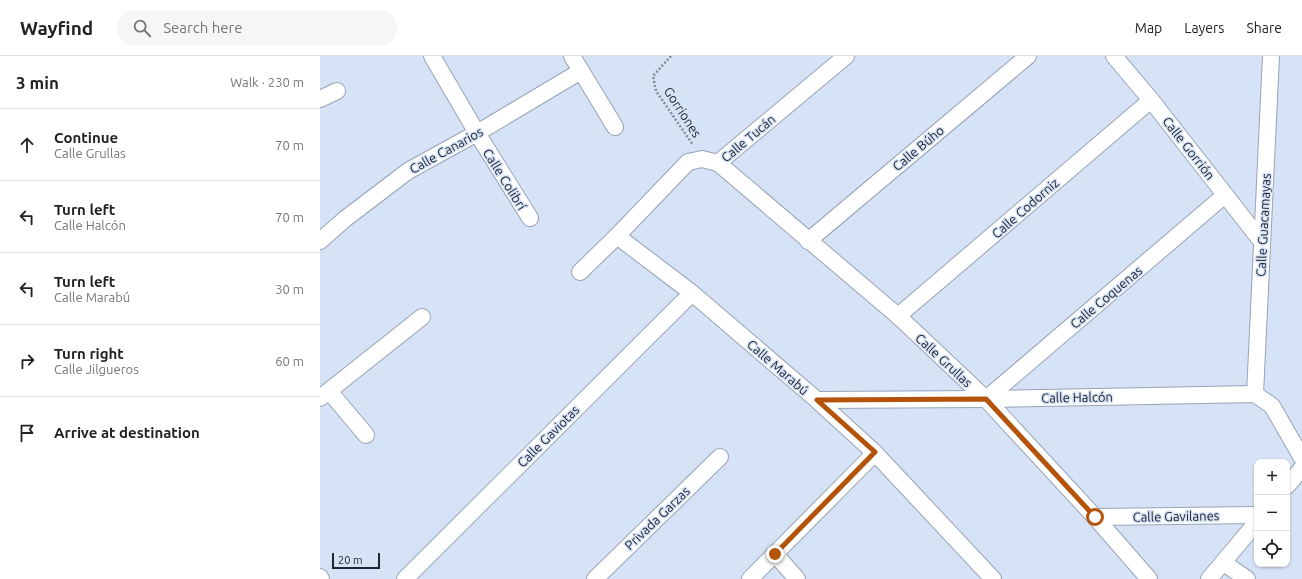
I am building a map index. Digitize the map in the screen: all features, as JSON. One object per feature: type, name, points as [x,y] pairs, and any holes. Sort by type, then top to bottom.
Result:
[{"type":"street","name":"Calle Colibrí","points":[[432,56],[477,133],[530,218]]},
{"type":"street","points":[[572,56],[615,127]]},
{"type":"street","name":"Calle Tucán","points":[[580,272],[688,162],[702,159],[718,163],[846,56]]},
{"type":"street","name":"Calle Búho","points":[[808,241],[1028,56]]},
{"type":"street","name":"Calle Gorrión","points":[[1114,56],[1151,100],[1262,242]]},
{"type":"street","name":"Calle Guacamayas","points":[[1256,394],[1271,56]]},
{"type":"street","name":"Calle Canarios","points":[[320,241],[345,219],[408,171],[477,133],[581,71]]},
{"type":"street","points":[[320,99],[337,91]]},
{"type":"street","name":"Calle Codorniz","points":[[898,316],[1151,100]]},
{"type":"street","name":"Calle Grullas","points":[[718,163],[898,316],[986,399],[1095,517],[1149,579]]},
{"type":"street","name":"Calle Coquenas","points":[[986,399],[1225,195]]},
{"type":"street","name":"Calle Marabú","points":[[617,236],[692,293],[817,400],[875,452],[993,579]]},
{"type":"street","name":"Calle Gaviotas","points":[[405,579],[692,293]]},
{"type":"street","points":[[366,435],[325,395],[422,317]]},
{"type":"street","points":[[1256,394],[1272,406],[1302,458]]},
{"type":"street","name":"Calle Halcón","points":[[817,400],[986,399],[1256,394]]},
{"type":"street","points":[[750,579],[875,452]]},
{"type":"street","name":"Privada Garzas","points":[[595,579],[720,457]]},
{"type":"street","points":[[1290,482],[1302,468]]},
{"type":"street","name":"Calle Gavilanes","points":[[1095,517],[1254,515]]},
{"type":"street","points":[[1209,579],[1254,526]]},
{"type":"street","points":[[775,554],[798,579]]},
{"type":"street","points":[[1224,563],[1247,579]]},
{"type":"path","name":"Gorriones","points":[[671,56],[653,76],[656,90],[702,159]]},
{"type":"route","points":[[775,554],[875,452],[817,400],[986,399],[1095,517]]}]
